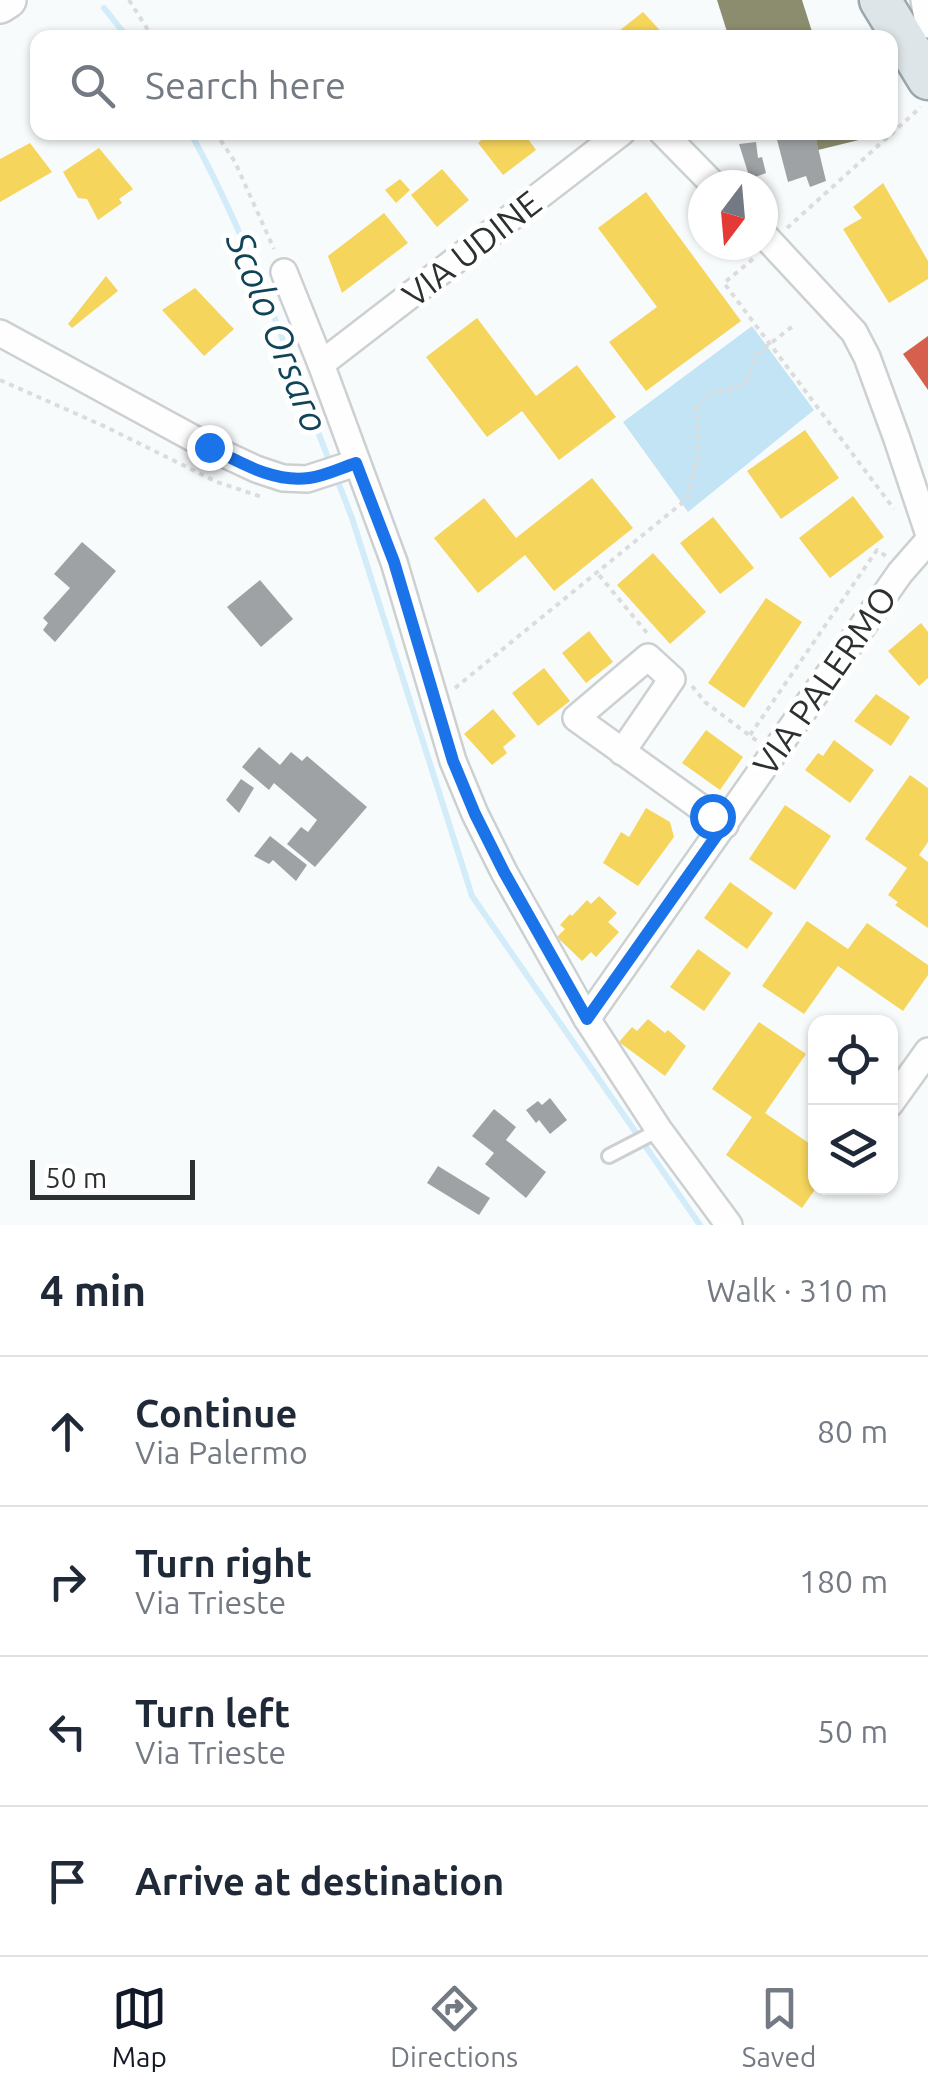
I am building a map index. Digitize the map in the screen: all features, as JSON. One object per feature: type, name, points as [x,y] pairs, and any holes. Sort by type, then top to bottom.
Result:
[{"type":"main road","points":[[880,0],[926,61]]},
{"type":"street","points":[[924,0],[926,61]]},
{"type":"street","name":"VIA UDINE","points":[[321,364],[612,140]]},
{"type":"street","points":[[670,140],[699,170]]},
{"type":"street","points":[[778,251],[854,332],[898,439],[928,532]]},
{"type":"street","points":[[284,272],[321,364],[332,471],[394,562],[453,761],[475,814],[652,1133],[728,1225]]},
{"type":"street","points":[[0,333],[256,470],[283,478],[332,471]]},
{"type":"street","name":"VIA PALERMO","points":[[587,1019],[900,573],[928,541]]},
{"type":"street","points":[[622,752],[672,680],[648,657],[576,718],[622,752],[724,825]]},
{"type":"street","points":[[898,1093],[928,1051]]},
{"type":"lane","points":[[610,1156],[652,1133]]},
{"type":"path","points":[[129,0],[149,30]]},
{"type":"path","points":[[898,93],[926,61]]},
{"type":"path","points":[[220,140],[235,162],[284,272]]},
{"type":"path","points":[[778,229],[856,140]]},
{"type":"path","points":[[748,260],[724,283],[895,510]]},
{"type":"path","points":[[436,703],[687,499],[700,434],[696,410],[707,394],[744,385],[758,353],[793,326]]},
{"type":"path","points":[[0,380],[217,482],[260,497],[286,493],[332,471]]},
{"type":"path","points":[[750,735],[877,550],[891,559]]},
{"type":"path","points":[[598,573],[652,639]]},
{"type":"path","points":[[682,675],[705,702],[762,744]]},
{"type":"shaded area","points":[[752,326],[814,410],[688,512],[623,422]]},
{"type":"building: Homes","points":[[643,12],[660,30],[620,30]]},
{"type":"building: Homes","points":[[529,140],[536,150],[503,175],[478,143]]},
{"type":"building: Homes","points":[[30,143],[52,172],[0,202],[0,159]]},
{"type":"building: Homes","points":[[99,148],[133,189],[119,199],[122,203],[98,220],[87,199],[78,198],[63,172]]},
{"type":"building: Homes","points":[[442,169],[469,200],[437,227],[411,195]]},
{"type":"building: Homes","points":[[400,179],[410,190],[396,203],[385,190]]},
{"type":"building: Homes","points":[[883,183],[928,261],[928,279],[889,303],[843,229],[862,218],[853,207]]},
{"type":"building: Homes","points":[[646,192],[688,249],[688,260],[696,260],[741,321],[646,391],[609,342],[657,307],[598,228]]},
{"type":"building: Homes","points":[[384,213],[408,243],[342,293],[328,256]]},
{"type":"building: Homes","points":[[106,276],[118,291],[72,328],[68,324]]},
{"type":"building: Homes","points":[[195,288],[234,329],[204,356],[162,310]]},
{"type":"building: Homes","points":[[477,318],[536,396],[577,365],[616,417],[559,460],[522,411],[487,437],[426,357]]},
{"type":"building: Homes","points":[[805,430],[839,478],[781,519],[747,471]]},
{"type":"building: Homes","points":[[592,478],[633,528],[554,591],[525,555],[478,593],[434,538],[484,498],[516,538]]},
{"type":"building: Homes","points":[[853,496],[884,537],[830,578],[799,538]]},
{"type":"building: Homes","points":[[713,517],[754,568],[720,594],[680,543]]},
{"type":"building: Homes","points":[[653,553],[706,612],[670,644],[617,585]]},
{"type":"building: Homes","points":[[766,598],[802,622],[744,708],[708,683]]},
{"type":"building: Homes","points":[[921,623],[928,632],[928,678],[919,686],[888,651]]},
{"type":"building: Homes","points":[[589,631],[613,662],[586,683],[562,653]]},
{"type":"building: Homes","points":[[544,668],[570,701],[538,726],[512,693]]},
{"type":"building: Homes","points":[[876,694],[910,717],[891,746],[854,721]]},
{"type":"building: Homes","points":[[493,709],[516,736],[503,747],[507,753],[492,765],[464,734]]},
{"type":"building: Homes","points":[[706,730],[743,757],[720,790],[682,763]]},
{"type":"building: Homes","points":[[834,740],[874,770],[850,803],[805,770],[818,753],[823,756]]},
{"type":"building: Homes","points":[[910,775],[928,788],[928,842],[919,855],[928,862],[928,928],[895,905],[898,902],[888,895],[907,868],[865,839]]},
{"type":"building: Homes","points":[[785,805],[831,836],[795,890],[749,859]]},
{"type":"building: Homes","points":[[646,808],[670,822],[674,837],[638,886],[603,863],[621,832],[629,837]]},
{"type":"building: Homes","points":[[730,882],[773,913],[747,949],[704,918]]},
{"type":"building: Homes","points":[[599,896],[617,913],[608,922],[619,932],[596,957],[591,952],[582,961],[557,937],[565,929],[560,925],[587,900],[591,904]]},
{"type":"building: Homes","points":[[807,921],[848,949],[867,923],[928,965],[928,975],[903,1011],[838,966],[804,1014],[762,986]]},
{"type":"building: Homes","points":[[698,949],[731,973],[704,1011],[670,987]]},
{"type":"building: Homes","points":[[648,1019],[686,1046],[665,1076],[619,1042],[632,1027],[637,1031]]},
{"type":"building: Homes","points":[[759,1022],[806,1054],[765,1113],[808,1143],[808,1195],[811,1195],[802,1208],[726,1155],[752,1117],[712,1089]]},
{"type":"building: Shops","points":[[928,336],[928,390],[903,354]]},
{"type":"building: Industry","points":[[717,0],[802,0],[811,30],[726,30]]},
{"type":"building: Industry","points":[[816,140],[859,140],[818,150]]},
{"type":"building: Other","points":[[777,140],[816,140],[826,181],[810,187],[806,176],[788,182]]},
{"type":"building: Other","points":[[756,142],[758,158],[762,157],[765,170],[747,170],[739,144]]},
{"type":"building: Other","points":[[82,542],[116,571],[55,642],[43,630],[48,623],[43,618],[70,588],[54,574]]},
{"type":"building: Other","points":[[260,580],[293,619],[261,647],[227,607]]},
{"type":"building: Other","points":[[259,747],[280,765],[291,752],[302,761],[307,756],[367,807],[315,867],[287,844],[301,827],[308,832],[317,820],[274,783],[269,790],[242,767]]},
{"type":"building: Other","points":[[241,779],[254,788],[239,813],[226,800]]},
{"type":"building: Other","points":[[270,836],[307,865],[296,881],[273,860],[269,864],[254,856]]},
{"type":"building: Other","points":[[550,1098],[567,1120],[550,1134],[526,1110]]},
{"type":"building: Other","points":[[494,1109],[516,1127],[506,1140],[546,1172],[526,1198],[485,1164],[494,1153],[472,1136]]},
{"type":"building: Other","points":[[438,1166],[490,1198],[479,1215],[427,1183]]},
{"type":"waterway","name":"Scolo Orsaro","points":[[104,8],[122,30]]},
{"type":"waterway","name":"Scolo Orsaro","points":[[194,140],[248,254],[330,463]]},
{"type":"waterway","name":"Scolo Orsaro","points":[[335,474],[472,896],[700,1225]]},
{"type":"route","points":[[209,447],[256,470],[283,478],[307,478],[356,463],[394,562],[453,761],[475,814],[587,1019],[724,825],[712,816]]}]
